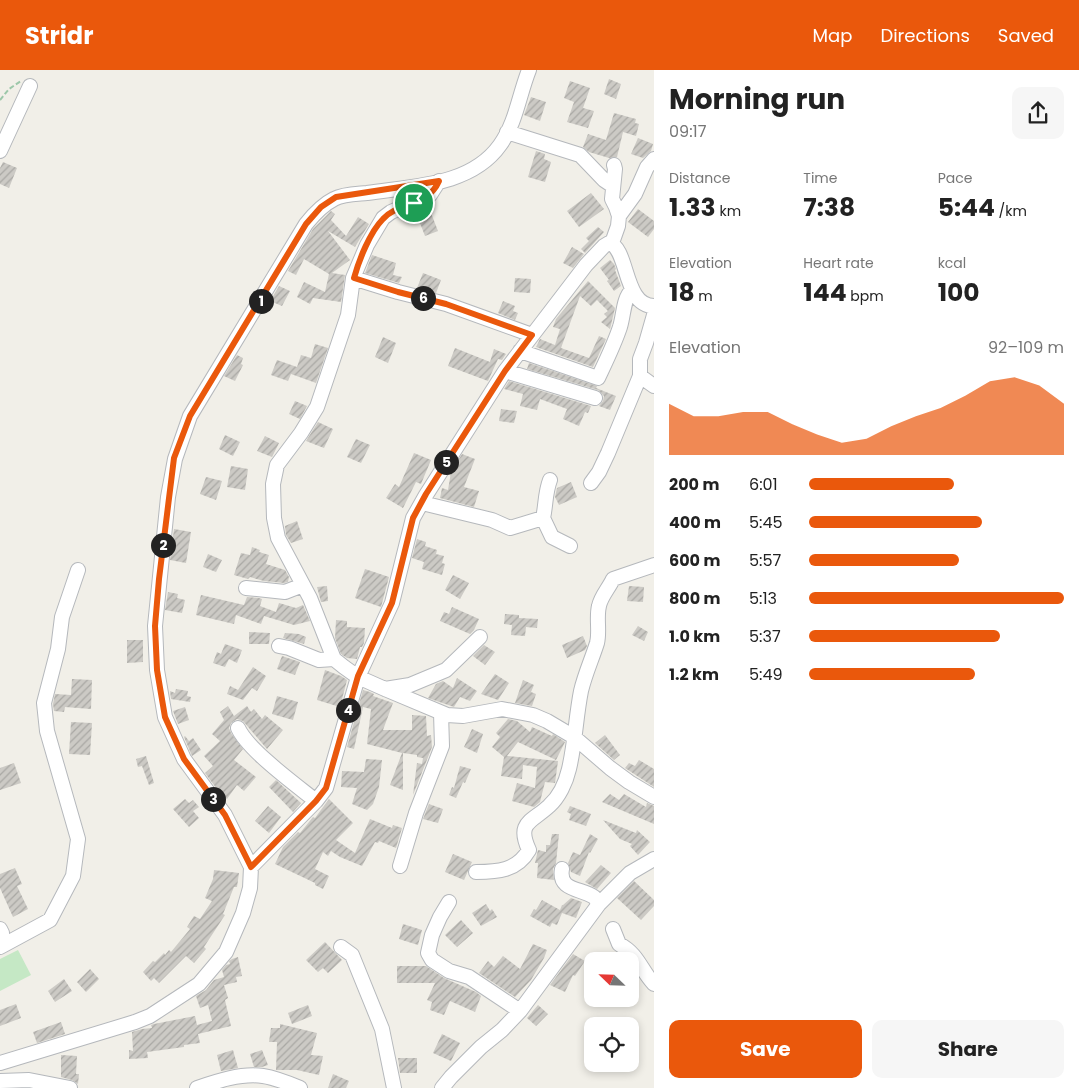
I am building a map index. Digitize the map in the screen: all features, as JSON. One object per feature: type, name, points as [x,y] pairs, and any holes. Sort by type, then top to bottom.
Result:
[{"type":"street","points":[[0,1063],[150,1016],[199,984],[226,952],[243,913],[250,888],[251,867],[225,815],[184,759],[165,717],[157,670],[155,626],[174,458],[190,416],[306,224],[321,207],[336,197],[439,181],[474,170],[500,145],[514,115],[529,70]]},
{"type":"street","points":[[0,151],[30,86]]},
{"type":"street","points":[[507,132],[580,155],[604,180],[613,186]]},
{"type":"street","points":[[619,216],[635,194],[647,167],[654,159]]},
{"type":"street","points":[[612,243],[618,226],[619,216],[612,199],[614,165]]},
{"type":"street","points":[[439,181],[430,195],[391,212],[383,218],[367,244],[354,278],[348,315],[317,407],[301,434],[277,465],[273,484],[274,518],[278,538],[310,598],[334,659],[358,676],[447,715],[463,716],[502,709],[533,715],[574,737],[616,773],[654,797]]},
{"type":"street","points":[[251,867],[316,801],[326,788],[358,676],[392,603],[413,518],[422,502],[505,371],[586,265],[604,246],[612,243]]},
{"type":"street","points":[[612,243],[616,247],[632,290],[641,302],[654,306]]},
{"type":"street","points":[[354,278],[398,292],[446,304],[532,335]]},
{"type":"street","points":[[520,351],[598,378],[610,354],[620,325],[627,295],[632,290]]},
{"type":"street","points":[[591,483],[599,472],[608,453],[640,376],[640,358],[654,315]]},
{"type":"street","points":[[505,371],[595,398]]},
{"type":"street","points":[[640,376],[654,386]]},
{"type":"street","points":[[550,480],[543,518],[552,537],[570,546]]},
{"type":"street","points":[[422,502],[492,520],[510,528],[543,518]]},
{"type":"street","points":[[476,872],[495,872],[516,866],[524,859],[529,850],[524,832],[528,822],[550,806],[558,795],[568,772],[581,692],[597,642],[599,606],[602,597],[608,591],[613,579],[654,565]]},
{"type":"street","points":[[0,946],[50,920],[73,876],[78,839],[46,731],[44,703],[58,649],[62,617],[78,570]]},
{"type":"street","points":[[246,588],[286,592],[303,585]]},
{"type":"street","points":[[384,689],[410,685],[446,670],[480,637]]},
{"type":"street","points":[[279,646],[319,660],[334,659]]},
{"type":"street","points":[[400,866],[416,813],[442,746],[441,713]]},
{"type":"street","points":[[238,728],[241,735],[266,760],[316,801]]},
{"type":"street","points":[[442,1088],[481,1047],[502,1030],[520,1011],[599,904],[630,873],[654,859]]},
{"type":"street","points":[[562,869],[561,876],[564,882],[571,888],[593,897],[599,904]]},
{"type":"street","points":[[449,902],[432,935],[428,953],[432,960],[449,971],[470,977],[520,1011]]},
{"type":"street","points":[[0,929],[2,933],[0,934]]},
{"type":"street","points":[[613,929],[619,944],[638,960],[654,984]]},
{"type":"street","points":[[341,947],[352,956],[382,1029],[394,1088]]},
{"type":"street","points":[[197,1088],[240,1076],[261,1075],[300,1088]]},
{"type":"street","points":[[0,1081],[18,1084],[29,1080],[70,1088]]},
{"type":"path","points":[[0,100],[19,81],[27,81],[30,86]]},
{"type":"green space","points":[[18,950],[31,975],[0,991],[0,959]]},
{"type":"building","points":[[609,79],[621,84],[616,99],[604,94]]},
{"type":"building","points":[[570,81],[590,88],[583,108],[594,111],[588,128],[567,122],[574,102],[564,98]]},
{"type":"building","points":[[531,97],[546,102],[540,121],[524,115]]},
{"type":"building","points":[[614,113],[636,119],[635,123],[639,124],[636,136],[623,132],[617,157],[609,158],[589,152],[583,147],[588,134],[606,140]]},
{"type":"building","points":[[638,138],[653,144],[651,151],[643,158],[631,154]]},
{"type":"building","points":[[536,151],[545,154],[544,159],[551,162],[545,182],[528,177]]},
{"type":"building","points":[[3,162],[17,168],[9,188],[0,184],[0,168]]},
{"type":"building","points":[[591,193],[604,209],[579,227],[567,211]]},
{"type":"building","points":[[638,209],[654,221],[654,229],[648,237],[628,222]]},
{"type":"building","points":[[331,211],[335,214],[331,220],[346,236],[358,217],[369,224],[355,247],[328,231],[350,260],[332,273],[345,275],[341,302],[313,298],[310,304],[297,297],[304,282],[325,292],[329,274],[304,259],[296,275],[288,271],[313,229]]},
{"type":"building","points":[[431,213],[438,231],[425,236],[418,218]]},
{"type":"building","points":[[598,227],[604,232],[585,253],[581,249],[589,241],[586,238]]},
{"type":"building","points":[[572,247],[584,254],[573,268],[563,263]]},
{"type":"building","points":[[372,255],[396,263],[393,275],[402,277],[399,283],[365,273]]},
{"type":"building","points":[[610,260],[614,264],[621,286],[614,291],[600,268]]},
{"type":"building","points":[[423,273],[441,280],[436,293],[417,288]]},
{"type":"building","points":[[515,278],[531,279],[530,293],[514,292]]},
{"type":"building","points":[[588,281],[615,308],[610,329],[601,322],[607,317],[604,314],[608,311],[597,300],[591,306],[580,296],[561,348],[589,358],[599,336],[606,339],[593,367],[536,347],[540,339],[555,345],[560,329],[553,327],[556,319]]},
{"type":"building","points":[[279,286],[290,291],[282,306],[270,301]]},
{"type":"building","points":[[503,301],[515,306],[513,311],[518,313],[515,320],[498,313]]},
{"type":"building","points":[[383,337],[396,343],[388,363],[375,357]]},
{"type":"building","points":[[315,344],[328,348],[316,383],[291,374],[288,381],[271,375],[277,360],[297,367],[301,355],[311,358]]},
{"type":"building","points":[[455,348],[490,362],[494,349],[506,354],[502,360],[498,359],[488,381],[448,366]]},
{"type":"building","points":[[237,355],[243,358],[241,364],[243,365],[235,381],[224,376]]},
{"type":"building","points":[[529,363],[597,386],[596,388],[616,396],[610,410],[599,406],[604,396],[598,390],[527,369]]},
{"type":"building","points":[[509,381],[591,406],[588,413],[585,412],[579,426],[563,419],[567,409],[540,399],[537,410],[520,406],[523,394],[504,389]]},
{"type":"building","points":[[295,401],[307,406],[300,419],[289,414]]},
{"type":"building","points":[[501,409],[517,411],[514,423],[499,421]]},
{"type":"building","points":[[318,422],[333,429],[324,448],[306,441]]},
{"type":"building","points":[[225,435],[240,442],[233,456],[219,449]]},
{"type":"building","points":[[265,436],[279,443],[272,457],[257,451]]},
{"type":"building","points":[[356,439],[370,445],[361,463],[347,457]]},
{"type":"building","points":[[414,453],[431,460],[421,484],[416,482],[403,508],[386,498],[395,484],[399,487]]},
{"type":"building","points":[[462,454],[475,459],[464,487],[479,491],[474,507],[440,498],[442,488],[448,490],[451,472]]},
{"type":"building","points":[[231,466],[248,469],[245,490],[227,487]]},
{"type":"building","points":[[206,477],[222,481],[216,500],[200,494]]},
{"type":"building","points":[[571,482],[577,497],[559,505],[555,497],[557,488]]},
{"type":"building","points":[[297,521],[303,539],[291,543],[286,535],[285,526]]},
{"type":"building","points":[[174,529],[191,532],[186,563],[170,560]]},
{"type":"building","points":[[417,539],[426,542],[425,546],[437,550],[436,554],[444,556],[442,563],[445,564],[442,575],[422,569],[424,562],[412,558]]},
{"type":"building","points":[[252,547],[260,550],[259,552],[269,555],[266,564],[285,570],[289,577],[288,582],[264,581],[250,577],[248,579],[234,575],[241,553],[250,555]]},
{"type":"building","points":[[208,554],[222,560],[216,572],[203,567]]},
{"type":"building","points":[[365,569],[389,577],[381,607],[355,598]]},
{"type":"building","points":[[453,575],[469,583],[460,599],[445,590]]},
{"type":"building","points":[[327,586],[328,601],[321,602],[317,587]]},
{"type":"building","points":[[629,586],[644,587],[643,602],[627,601]]},
{"type":"building","points":[[168,592],[178,594],[177,598],[185,600],[182,613],[165,610]]},
{"type":"building","points":[[201,595],[244,605],[247,597],[259,598],[262,599],[260,606],[276,612],[279,603],[296,608],[303,605],[310,621],[294,625],[264,616],[261,624],[236,615],[234,624],[196,615]]},
{"type":"building","points":[[452,607],[479,619],[470,634],[440,621],[444,612],[449,614]]},
{"type":"building","points":[[505,614],[519,615],[519,618],[538,619],[537,628],[526,627],[525,636],[511,635],[512,625],[504,624]]},
{"type":"building","points":[[336,620],[347,621],[347,627],[365,628],[364,643],[360,647],[357,659],[347,658],[341,654],[335,638]]},
{"type":"building","points":[[638,626],[648,632],[644,641],[632,635]]},
{"type":"building","points":[[249,632],[270,633],[269,644],[249,644]]},
{"type":"building","points":[[285,633],[299,634],[306,637],[304,644],[283,638]]},
{"type":"building","points":[[583,636],[587,646],[585,650],[567,658],[562,645]]},
{"type":"building","points":[[127,640],[143,640],[143,662],[127,663]]},
{"type":"building","points":[[225,644],[242,650],[237,663],[229,659],[225,667],[213,663],[217,652],[221,654]]},
{"type":"building","points":[[484,645],[495,652],[485,665],[473,656]]},
{"type":"building","points":[[282,656],[300,662],[295,675],[277,669]]},
{"type":"building","points":[[253,667],[266,676],[257,691],[252,688],[243,700],[227,694],[230,686],[238,690]]},
{"type":"building","points":[[325,670],[347,680],[340,707],[317,700]]},
{"type":"building","points":[[495,674],[509,683],[498,700],[481,694]]},
{"type":"building","points":[[457,678],[477,691],[470,701],[460,697],[454,707],[428,698],[436,684],[443,681],[453,688]]},
{"type":"building","points":[[72,679],[92,680],[91,709],[65,707],[64,712],[54,711],[55,694],[71,695]]},
{"type":"building","points":[[523,680],[534,685],[531,692],[536,694],[532,706],[515,703]]},
{"type":"building","points":[[176,689],[188,691],[187,696],[191,697],[190,702],[171,699],[170,691],[175,693]]},
{"type":"building","points":[[363,690],[374,694],[373,696],[393,703],[383,730],[412,730],[412,715],[426,716],[427,736],[431,735],[432,747],[413,795],[417,763],[422,764],[423,758],[403,753],[403,790],[390,785],[402,753],[367,744],[371,709],[363,707],[354,749],[347,747]]},
{"type":"building","points":[[277,696],[298,702],[293,720],[272,714]]},
{"type":"building","points":[[228,706],[234,716],[247,706],[251,712],[254,709],[262,719],[265,715],[283,730],[267,749],[243,721],[237,719],[231,723],[229,728],[231,733],[243,749],[234,760],[256,777],[244,791],[237,785],[227,799],[222,796],[205,773],[213,766],[204,756],[220,741],[212,734],[224,720],[220,712]]},
{"type":"building","points":[[185,707],[189,720],[178,724],[173,711]]},
{"type":"building","points":[[508,719],[517,721],[530,732],[532,727],[552,736],[553,734],[565,742],[556,760],[518,742],[507,756],[558,761],[555,783],[545,782],[540,802],[534,807],[512,801],[517,783],[535,788],[537,767],[523,765],[522,779],[501,776],[504,757],[492,747],[500,737],[496,733]]},
{"type":"building","points":[[71,722],[92,723],[90,755],[69,754]]},
{"type":"building","points":[[472,729],[483,734],[477,753],[464,747]]},
{"type":"building","points":[[605,735],[620,755],[614,760],[595,743]]},
{"type":"building","points":[[185,736],[189,741],[193,738],[201,750],[192,756]]},
{"type":"building","points":[[146,756],[154,783],[149,785],[142,766],[138,767],[136,759]]},
{"type":"building","points":[[366,759],[382,760],[379,787],[373,804],[367,810],[352,804],[357,788],[341,787],[342,771],[364,772]]},
{"type":"building","points":[[639,760],[654,769],[654,787],[625,768],[629,763],[635,766]]},
{"type":"building","points":[[14,763],[21,783],[0,790],[0,768]]},
{"type":"building","points":[[460,766],[471,769],[456,798],[449,795],[452,787],[454,788]]},
{"type":"building","points":[[276,780],[301,803],[293,812],[269,787]]},
{"type":"building","points":[[610,794],[619,800],[624,794],[646,807],[647,803],[654,806],[654,824],[602,802]]},
{"type":"building","points":[[185,799],[189,803],[193,800],[199,807],[193,811],[199,818],[189,827],[173,809]]},
{"type":"building","points":[[329,799],[353,823],[336,840],[355,853],[370,819],[392,828],[393,825],[402,828],[396,848],[379,841],[378,843],[375,842],[362,866],[331,851],[328,856],[323,852],[315,869],[329,876],[323,889],[315,885],[315,883],[275,864],[283,847],[298,832],[300,833],[313,817],[315,818]]},
{"type":"building","points":[[429,804],[443,809],[438,823],[423,819]]},
{"type":"building","points":[[268,806],[281,817],[269,833],[255,821]]},
{"type":"building","points":[[570,806],[591,814],[586,826],[569,820],[571,814],[567,812]]},
{"type":"building","points":[[603,820],[636,833],[637,830],[650,842],[638,855],[630,846],[632,844],[620,839]]},
{"type":"building","points":[[552,834],[559,834],[556,863],[553,869],[554,880],[537,878],[538,863],[535,863],[538,850],[546,852],[546,845],[550,845]]},
{"type":"building","points":[[590,834],[598,839],[589,852],[580,876],[571,872],[568,863],[573,852],[580,855]]},
{"type":"building","points":[[453,854],[472,862],[464,880],[445,872]]},
{"type":"building","points":[[601,865],[611,873],[597,889],[585,882]]},
{"type":"building","points":[[15,868],[22,884],[17,886],[28,909],[13,917],[0,888],[0,874]]},
{"type":"building","points":[[214,870],[239,873],[237,887],[234,887],[223,914],[225,915],[204,947],[206,949],[194,963],[186,956],[159,983],[154,978],[151,981],[143,972],[164,953],[165,955],[169,950],[171,952],[190,929],[187,927],[194,916],[200,919],[212,901],[205,898],[213,879]]},
{"type":"building","points":[[634,881],[654,900],[654,906],[641,920],[617,898]]},
{"type":"building","points":[[571,898],[582,902],[576,918],[562,913],[557,925],[552,923],[550,927],[530,916],[542,900],[560,910],[562,905]]},
{"type":"building","points":[[486,904],[497,917],[481,926],[472,913]]},
{"type":"building","points":[[461,920],[473,933],[457,947],[445,935]]},
{"type":"building","points":[[403,924],[422,930],[418,945],[399,939]]},
{"type":"building","points":[[325,942],[342,960],[328,973],[323,968],[318,972],[306,960]]},
{"type":"building","points":[[533,944],[547,950],[531,980],[515,997],[479,973],[488,961],[494,967],[503,956],[520,969]]},
{"type":"building","points":[[573,954],[584,960],[575,976],[573,975],[565,992],[550,985]]},
{"type":"building","points":[[238,957],[242,976],[236,977],[237,982],[224,985],[228,998],[225,1000],[231,1026],[198,1034],[200,1043],[147,1052],[148,1058],[129,1059],[129,1050],[133,1051],[132,1032],[152,1028],[151,1025],[154,1024],[195,1016],[197,1025],[212,1021],[208,1005],[200,1008],[196,996],[206,990],[214,980],[224,977],[222,970],[226,965],[230,964],[229,961]]},
{"type":"building","points":[[397,966],[426,966],[444,978],[476,992],[481,996],[475,1012],[450,1001],[444,1015],[430,1010],[432,1002],[427,1000],[435,983],[397,983]]},
{"type":"building","points":[[90,969],[99,979],[86,992],[77,982]]},
{"type":"building","points":[[64,979],[72,991],[55,1002],[48,991]]},
{"type":"building","points":[[16,1004],[21,1018],[0,1026],[0,1010]]},
{"type":"building","points":[[308,1005],[312,1016],[292,1024],[288,1013]]},
{"type":"building","points":[[538,1005],[548,1014],[536,1026],[527,1018]]},
{"type":"building","points":[[61,1022],[65,1034],[37,1043],[33,1032]]},
{"type":"building","points":[[280,1024],[317,1033],[311,1055],[323,1056],[319,1075],[297,1070],[276,1070],[277,1042],[269,1042],[271,1028],[280,1028]]},
{"type":"building","points":[[442,1034],[460,1043],[451,1061],[433,1053]]},
{"type":"building","points":[[233,1050],[238,1068],[221,1071],[217,1055]]},
{"type":"building","points":[[262,1050],[268,1065],[254,1067],[250,1054]]},
{"type":"building","points":[[61,1055],[77,1056],[76,1074],[79,1074],[78,1084],[61,1077]]},
{"type":"building","points":[[398,1058],[417,1058],[417,1073],[400,1073]]},
{"type":"building","points":[[333,1074],[349,1081],[346,1088],[328,1088]]},
{"type":"route","points":[[439,181],[430,195],[414,203],[391,212],[383,218],[367,244],[354,278],[398,292],[446,304],[532,335],[505,371],[426,494],[413,518],[392,603],[358,676],[326,788],[316,801],[251,867],[225,815],[184,759],[165,717],[157,670],[155,626],[168,497],[174,458],[190,416],[306,224],[321,207],[336,197],[439,181]]}]
